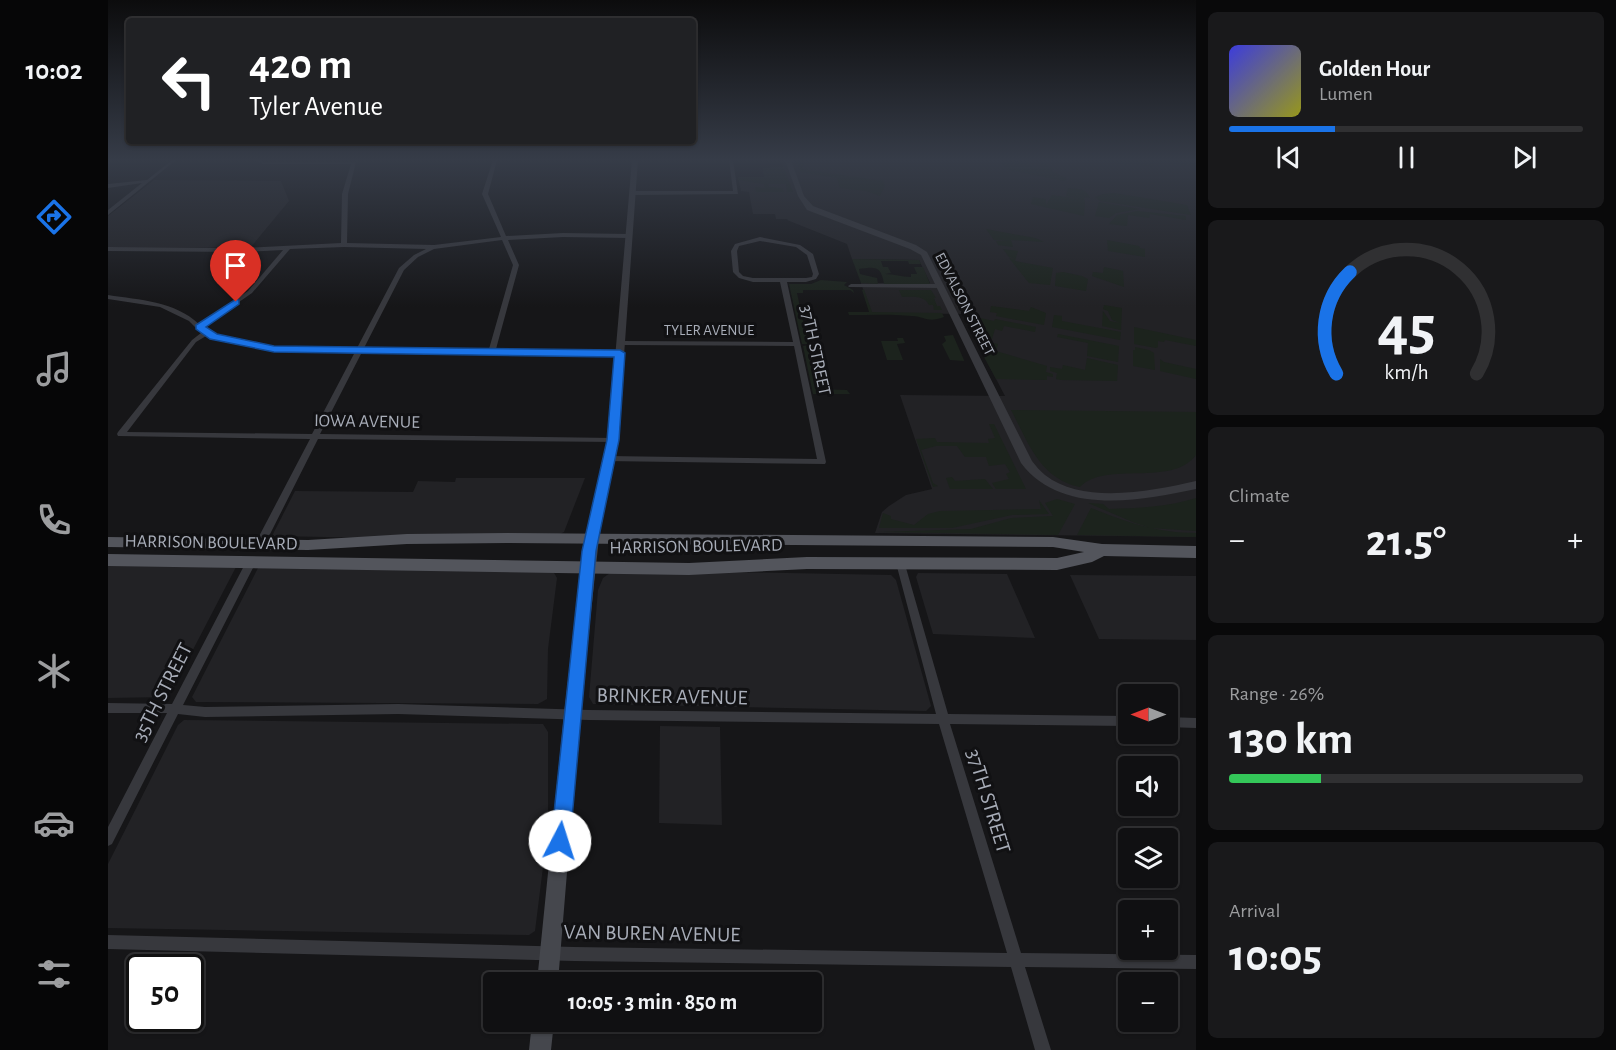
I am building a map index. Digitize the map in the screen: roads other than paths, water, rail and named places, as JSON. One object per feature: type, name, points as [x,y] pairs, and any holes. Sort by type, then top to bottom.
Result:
[{"type":"main road","name":"HARRISON BOULEVARD","points":[[108,542],[327,544],[407,539],[591,538],[1038,542],[1068,543],[1102,550],[1196,552]]},
{"type":"main road","points":[[548,972],[591,538]]},
{"type":"main road","name":"HARRISON BOULEVARD","points":[[108,560],[705,569],[789,563],[1057,564],[1076,561],[1102,550]]},
{"type":"main road","points":[[540,1050],[542,1032]]},
{"type":"street","points":[[344,245],[345,209]]},
{"type":"street","points":[[492,209],[516,265],[492,352]]},
{"type":"street","points":[[591,538],[613,440],[632,209]]},
{"type":"street","name":"EDVALSON STREET","points":[[815,209],[919,250],[927,258],[1026,463],[1035,474],[1051,485],[1076,494],[1098,496],[1163,491],[1196,485]]},
{"type":"street","points":[[108,249],[288,248],[344,245],[434,247],[505,238],[629,236]]},
{"type":"street","points":[[760,239],[798,246],[810,254],[816,274],[814,278],[783,280],[753,280],[741,277],[736,272],[734,251],[737,245],[760,239]]},
{"type":"street","points":[[260,544],[400,269],[416,256],[434,247]]},
{"type":"street","points":[[202,330],[250,292],[288,248]]},
{"type":"street","name":"37TH STREET","points":[[608,459],[822,462],[783,280]]},
{"type":"street","points":[[851,286],[941,286]]},
{"type":"street","name":"TYLER AVENUE","points":[[108,297],[162,305],[192,320],[202,330],[252,346],[274,349],[492,352],[796,344]]},
{"type":"street","name":"IOWA AVENUE","points":[[202,330],[121,434],[613,440]]},
{"type":"street","name":"35TH STREET","points":[[108,840],[251,562]]},
{"type":"street","name":"37TH STREET","points":[[901,563],[943,718],[1043,1050]]},
{"type":"street","name":"BRINKER AVENUE","points":[[108,708],[205,712],[365,708],[572,714],[1118,722]]},
{"type":"street","points":[[1178,722],[1196,723]]},
{"type":"street","name":"VAN BUREN AVENUE","points":[[108,942],[550,953],[1196,962]]}]
